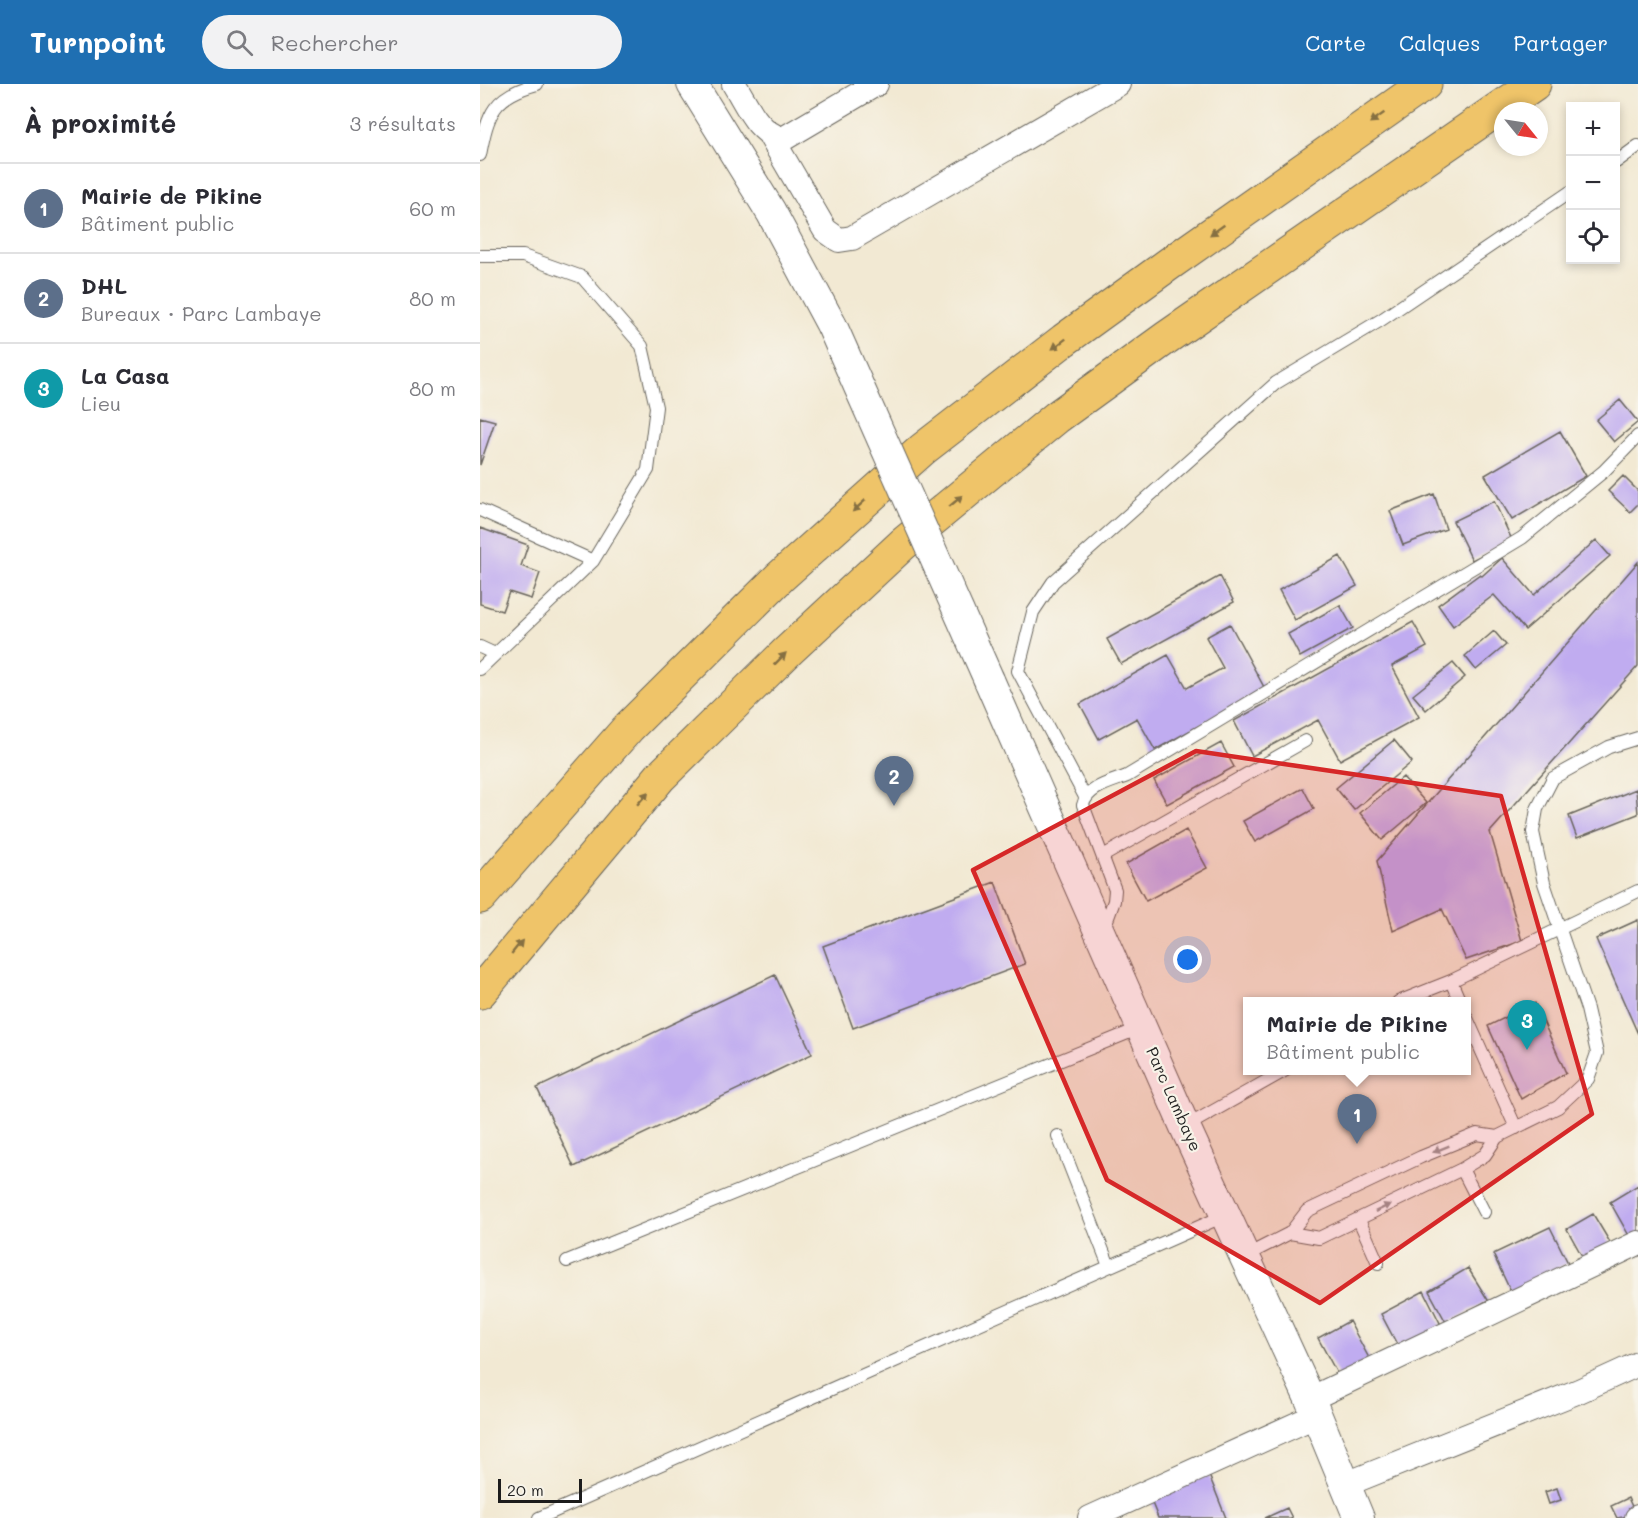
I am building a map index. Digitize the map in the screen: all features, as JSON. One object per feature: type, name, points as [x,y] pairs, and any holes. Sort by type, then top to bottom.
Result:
[{"type":"highway","points":[[480,897],[629,727],[780,577],[922,449],[1064,340],[1425,84]]},
{"type":"highway","points":[[480,992],[660,777],[788,651],[903,544],[1057,417],[1185,325],[1534,84]]},
{"type":"street","name":"Parc Lambaye","points":[[692,84],[771,212],[832,326],[1185,1128],[1227,1214],[1313,1407],[1359,1518]]},
{"type":"street","points":[[735,84],[762,129],[771,137],[825,230],[839,240],[852,238],[1118,84]]},
{"type":"street","points":[[771,137],[783,139],[876,84]]},
{"type":"street","points":[[1090,1518],[1136,1508],[1313,1407],[1638,1243]]},
{"type":"street","points":[[1344,1485],[1579,1391],[1638,1364]]},
{"type":"lane","points":[[480,155],[493,110],[513,90],[537,84]]},
{"type":"lane","points":[[1620,159],[1638,146]]},
{"type":"lane","points":[[1085,797],[1018,671],[1033,612],[1053,582],[1276,383],[1381,320],[1566,195]]},
{"type":"lane","points":[[480,256],[523,256],[582,277],[642,346],[656,407],[648,470],[593,561],[480,669]]},
{"type":"lane","points":[[1101,936],[1114,901],[1115,890],[1083,805],[1090,791],[1127,776],[1522,538],[1605,471],[1638,436]]},
{"type":"lane","points":[[480,510],[593,561]]},
{"type":"lane","points":[[480,647],[495,654]]},
{"type":"lane","points":[[1290,1233],[1319,1238],[1462,1170],[1485,1155],[1497,1137],[1558,1107],[1588,1079],[1597,1053],[1587,1009],[1544,883],[1533,832],[1537,809],[1553,778],[1609,747],[1638,738]]},
{"type":"lane","points":[[1103,856],[1305,741]]},
{"type":"lane","points":[[1411,997],[1451,981],[1638,891]]},
{"type":"lane","points":[[1451,981],[1458,997]]},
{"type":"lane","points":[[1471,1025],[1516,1128]]},
{"type":"lane","points":[[567,1261],[1142,1027]]},
{"type":"lane","points":[[1185,1128],[1279,1075]]},
{"type":"lane","points":[[1245,1256],[1290,1233],[1307,1211],[1347,1191],[1477,1134],[1497,1137]]},
{"type":"lane","points":[[1058,1136],[1108,1266]]},
{"type":"lane","points":[[1462,1170],[1484,1212]]},
{"type":"lane","points":[[539,1518],[1227,1214]]},
{"type":"lane","points":[[1359,1220],[1378,1263]]},
{"type":"highlighted area","points":[[1196,751],[1501,796],[1592,1114],[1320,1303],[1107,1180],[973,870]]},
{"type":"building","points":[[1620,400],[1638,422],[1614,442],[1596,420]]},
{"type":"building","points":[[480,417],[495,421],[480,465]]},
{"type":"building","points":[[1560,431],[1586,476],[1512,520],[1485,475]]},
{"type":"building","points":[[1623,476],[1638,491],[1638,504],[1630,512],[1608,491]]},
{"type":"building","points":[[1434,494],[1446,529],[1403,545],[1390,511]]},
{"type":"building","points":[[1494,501],[1512,540],[1472,560],[1453,521]]},
{"type":"building","points":[[480,528],[528,545],[521,566],[540,573],[531,599],[509,592],[502,611],[480,604]]},
{"type":"building","points":[[1596,540],[1610,556],[1525,630],[1494,595],[1453,626],[1438,605],[1480,574],[1482,576],[1502,558],[1534,595]]},
{"type":"building","points":[[1340,556],[1357,586],[1295,620],[1279,590]]},
{"type":"building","points":[[1638,562],[1638,666],[1490,832],[1522,941],[1466,960],[1442,909],[1393,931],[1377,861]]},
{"type":"building","points":[[1220,576],[1234,602],[1121,664],[1107,639]]},
{"type":"building","points":[[1340,605],[1353,628],[1300,657],[1288,634]]},
{"type":"building","points":[[1413,622],[1427,647],[1392,666],[1419,717],[1340,760],[1318,720],[1252,756],[1234,721]]},
{"type":"building","points":[[1230,624],[1265,689],[1155,750],[1137,718],[1099,739],[1080,704],[1168,655],[1187,688],[1223,668],[1206,637]]},
{"type":"building","points":[[1494,631],[1506,645],[1476,670],[1465,656]]},
{"type":"building","points":[[1453,663],[1465,677],[1426,710],[1413,695]]},
{"type":"building","points":[[1394,740],[1412,762],[1354,810],[1336,788]]},
{"type":"building","points":[[1221,743],[1234,767],[1167,804],[1154,780]]},
{"type":"building","points":[[1403,777],[1426,803],[1382,840],[1360,813]]},
{"type":"building","points":[[1303,788],[1314,809],[1255,842],[1243,821]]},
{"type":"building","points":[[1636,789],[1638,814],[1577,838],[1569,816]]},
{"type":"building","points":[[1186,830],[1207,868],[1146,901],[1126,864]]},
{"type":"building","points":[[995,882],[1025,964],[853,1028],[823,946]]},
{"type":"building","points":[[1638,920],[1638,1034],[1596,939]]},
{"type":"building","points":[[775,975],[812,1054],[574,1167],[537,1088]]},
{"type":"building","points":[[1535,1003],[1566,1073],[1521,1099],[1488,1026]]},
{"type":"building","points":[[1638,1185],[1638,1235],[1631,1239],[1610,1202]]},
{"type":"building","points":[[1593,1214],[1614,1249],[1587,1265],[1567,1229]]},
{"type":"building","points":[[1550,1227],[1568,1263],[1511,1292],[1493,1254]]},
{"type":"building","points":[[1468,1268],[1488,1300],[1447,1324],[1429,1291]]},
{"type":"building","points":[[1424,1291],[1442,1327],[1400,1350],[1381,1314]]},
{"type":"building","points":[[1349,1321],[1370,1360],[1339,1377],[1318,1338]]},
{"type":"building","points":[[1209,1475],[1226,1518],[1158,1518],[1150,1498]]},
{"type":"building","points":[[1557,1488],[1561,1500],[1549,1504],[1545,1492]]},
{"type":"building","points":[[1628,1498],[1636,1515],[1617,1518],[1611,1506]]},
{"type":"building","points":[[1287,1508],[1292,1518],[1265,1518]]},
{"type":"place","name":"DHL","points":[[894,806]]},
{"type":"place","name":"La Casa","points":[[1527,1050]]},
{"type":"place","name":"Mairie de Pikine","points":[[1357,1144]]}]
